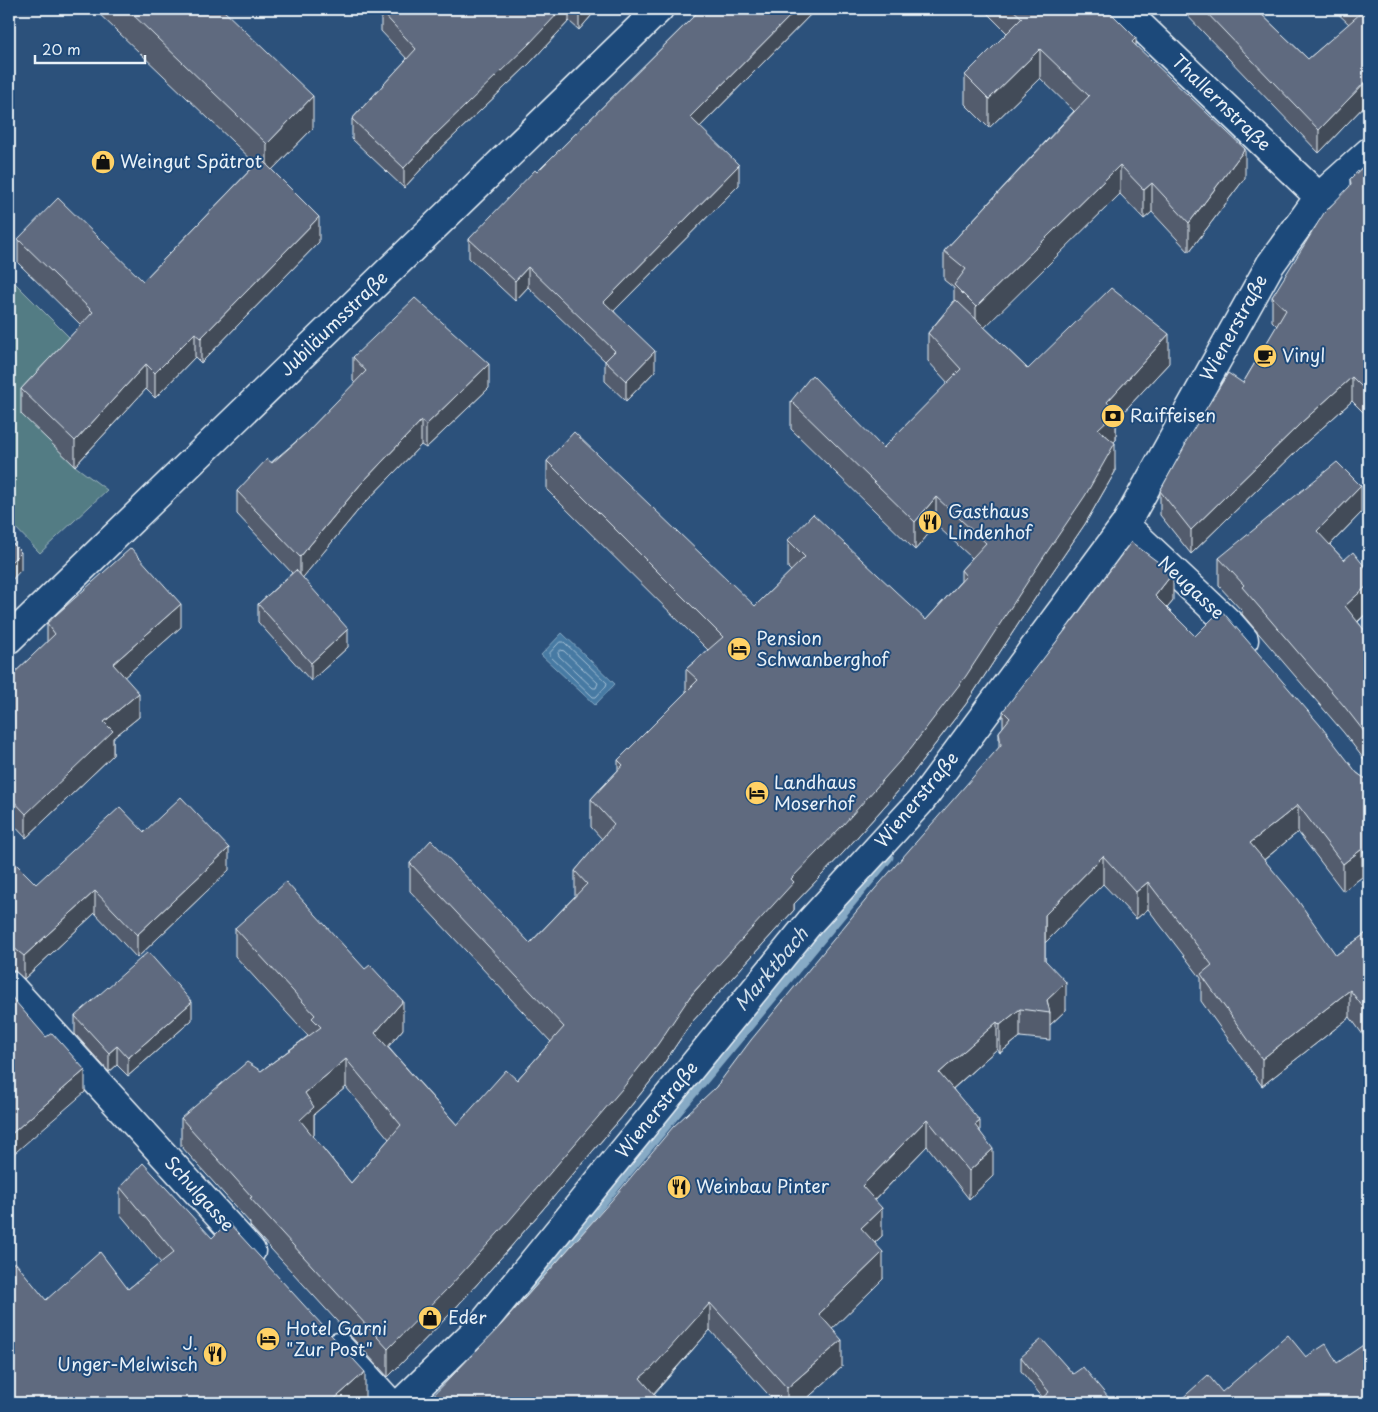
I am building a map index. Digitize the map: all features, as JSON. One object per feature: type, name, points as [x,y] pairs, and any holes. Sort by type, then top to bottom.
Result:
[{"type":"street","name":"Jubiläumsstraße","points":[[9,638],[659,9]]},
{"type":"street","name":"Thallernstraße","points":[[1123,9],[1318,197]]},
{"type":"street","name":"Wienerstraße","points":[[401,1403],[480,1327],[810,922],[920,802],[1125,525],[1270,264],[1318,197],[1369,152]]},
{"type":"street","name":"Neugasse","points":[[1125,525],[1231,625],[1262,662]]},
{"type":"street","name":"Schulgasse","points":[[9,985],[268,1270]]},
{"type":"street","points":[[322,1328],[390,1403]]},
{"type":"green space","points":[[9,277],[83,351],[75,466],[107,490],[40,553],[9,521]]},
{"type":"water","points":[[562,633],[615,684],[595,705],[541,655]]},
{"type":"building","points":[[127,9],[222,9],[313,96],[267,144]]},
{"type":"building","points":[[383,9],[562,9],[404,168],[352,119],[416,49],[381,11]]},
{"type":"building","points":[[701,9],[797,9],[690,117],[739,165],[604,302],[655,351],[626,381],[605,361],[615,351],[528,267],[515,281],[469,239],[535,170],[537,172]]},
{"type":"building","points":[[1012,9],[1107,9],[1136,38],[1132,42],[1245,149],[1189,223],[1152,183],[1144,190],[1120,165],[976,307],[954,285],[966,269],[944,251],[1089,96],[1040,49],[989,99],[965,75],[1022,18]]},
{"type":"building","points":[[1203,9],[1256,9],[1308,59],[1361,13],[1357,9],[1369,9],[1369,78],[1319,130]]},
{"type":"building","points":[[261,159],[319,217],[201,338],[195,333],[155,373],[146,364],[75,441],[21,389],[93,312],[18,239],[58,198],[143,281]]},
{"type":"building","points":[[1369,161],[1369,394],[1352,377],[1302,422],[1191,530],[1160,491],[1185,443],[1228,373],[1243,383],[1286,310],[1272,297],[1324,213],[1351,185],[1350,179]]},
{"type":"building","points":[[1111,288],[1169,334],[1107,402],[1116,412],[1098,429],[1115,443],[1085,496],[966,676],[907,753],[843,825],[791,879],[794,882],[691,995],[658,1044],[622,1089],[508,1222],[450,1286],[388,1349],[250,1198],[252,1197],[181,1118],[247,1062],[261,1071],[321,1027],[312,1018],[315,1015],[235,928],[286,882],[365,969],[370,965],[403,1001],[375,1033],[457,1125],[506,1070],[517,1080],[564,1027],[410,863],[431,840],[530,943],[587,884],[575,871],[614,824],[591,799],[623,765],[618,760],[698,680],[686,669],[723,637],[547,461],[574,432],[755,606],[805,557],[788,540],[813,514],[926,620],[966,576],[961,570],[986,543],[936,497],[915,522],[791,401],[812,375],[883,448],[961,369],[928,333],[956,300],[1028,369]],"holes":[[[346,1059],[401,1125],[351,1183],[300,1120],[314,1107],[305,1093]]]},
{"type":"building","points":[[415,298],[489,364],[426,425],[421,421],[360,485],[300,557],[237,491],[267,459],[272,463],[305,434],[366,371],[353,357]]},
{"type":"building","points":[[1337,462],[1361,486],[1317,531],[1344,560],[1353,552],[1369,572],[1369,584],[1345,606],[1369,636],[1369,738],[1242,587],[1244,585],[1219,558]]},
{"type":"building","points":[[9,540],[21,552],[9,564]]},
{"type":"building","points":[[1131,542],[1173,573],[1155,596],[1195,636],[1221,610],[1320,725],[1357,773],[1369,779],[1369,860],[1362,849],[1343,864],[1298,805],[1250,843],[1297,899],[1336,955],[1369,931],[1369,1015],[1350,990],[1262,1059],[1201,974],[1212,965],[1148,882],[1136,892],[1103,856],[1045,915],[1045,960],[1066,982],[1047,1000],[1050,1013],[1020,1009],[1000,1025],[997,1022],[939,1073],[980,1121],[975,1125],[993,1149],[969,1171],[927,1119],[862,1186],[882,1208],[861,1228],[883,1252],[819,1314],[842,1340],[787,1388],[710,1303],[652,1368],[640,1378],[662,1403],[426,1403],[501,1325],[611,1201],[673,1127],[716,1087],[751,1040],[874,890],[1001,745],[999,732],[1010,718],[1003,711]]},
{"type":"building","points":[[131,548],[181,604],[113,664],[139,693],[104,722],[113,731],[26,814],[9,796],[9,678],[55,634],[47,623]]},
{"type":"building","points":[[296,570],[348,629],[311,663],[258,604]]},
{"type":"building","points":[[181,797],[229,848],[137,935],[95,891],[24,956],[14,948],[9,948],[9,857],[36,884],[120,807],[144,832]]},
{"type":"building","points":[[148,952],[192,1002],[128,1058],[117,1046],[109,1053],[75,1016]]},
{"type":"building","points":[[9,994],[46,1037],[52,1033],[85,1070],[9,1136]]},
{"type":"building","points":[[143,1163],[212,1238],[228,1222],[365,1372],[330,1403],[9,1403],[9,1266],[15,1262],[46,1300],[100,1252],[128,1289],[174,1252],[120,1187]]},
{"type":"building","points":[[1288,1335],[1306,1357],[1326,1344],[1337,1363],[1369,1341],[1369,1403],[1177,1403],[1208,1375],[1222,1392]]},
{"type":"building","points":[[1042,1339],[1073,1374],[1083,1367],[1113,1403],[1036,1403],[1049,1392],[1021,1357]]},
{"type":"waterway","name":"Marktbach","points":[[512,1310],[888,857]]},
{"type":"place","name":"Weingut Spätrot","points":[[103,162]]},
{"type":"place","name":"Vinyl","points":[[1265,356]]},
{"type":"place","name":"Raiffeisen","points":[[1113,416]]},
{"type":"place","name":"Gasthaus Lindenhof","points":[[930,522]]},
{"type":"place","name":"Pension Schwanberghof","points":[[739,649]]},
{"type":"place","name":"Landhaus Moserhof","points":[[757,793]]},
{"type":"place","name":"Weinbau Pinter","points":[[679,1187]]},
{"type":"place","name":"Eder","points":[[430,1318]]},
{"type":"place","name":"Hotel Garni \"Zur Post\"","points":[[268,1339]]},
{"type":"place","name":"J. Unger-Melwisch","points":[[215,1354]]}]
